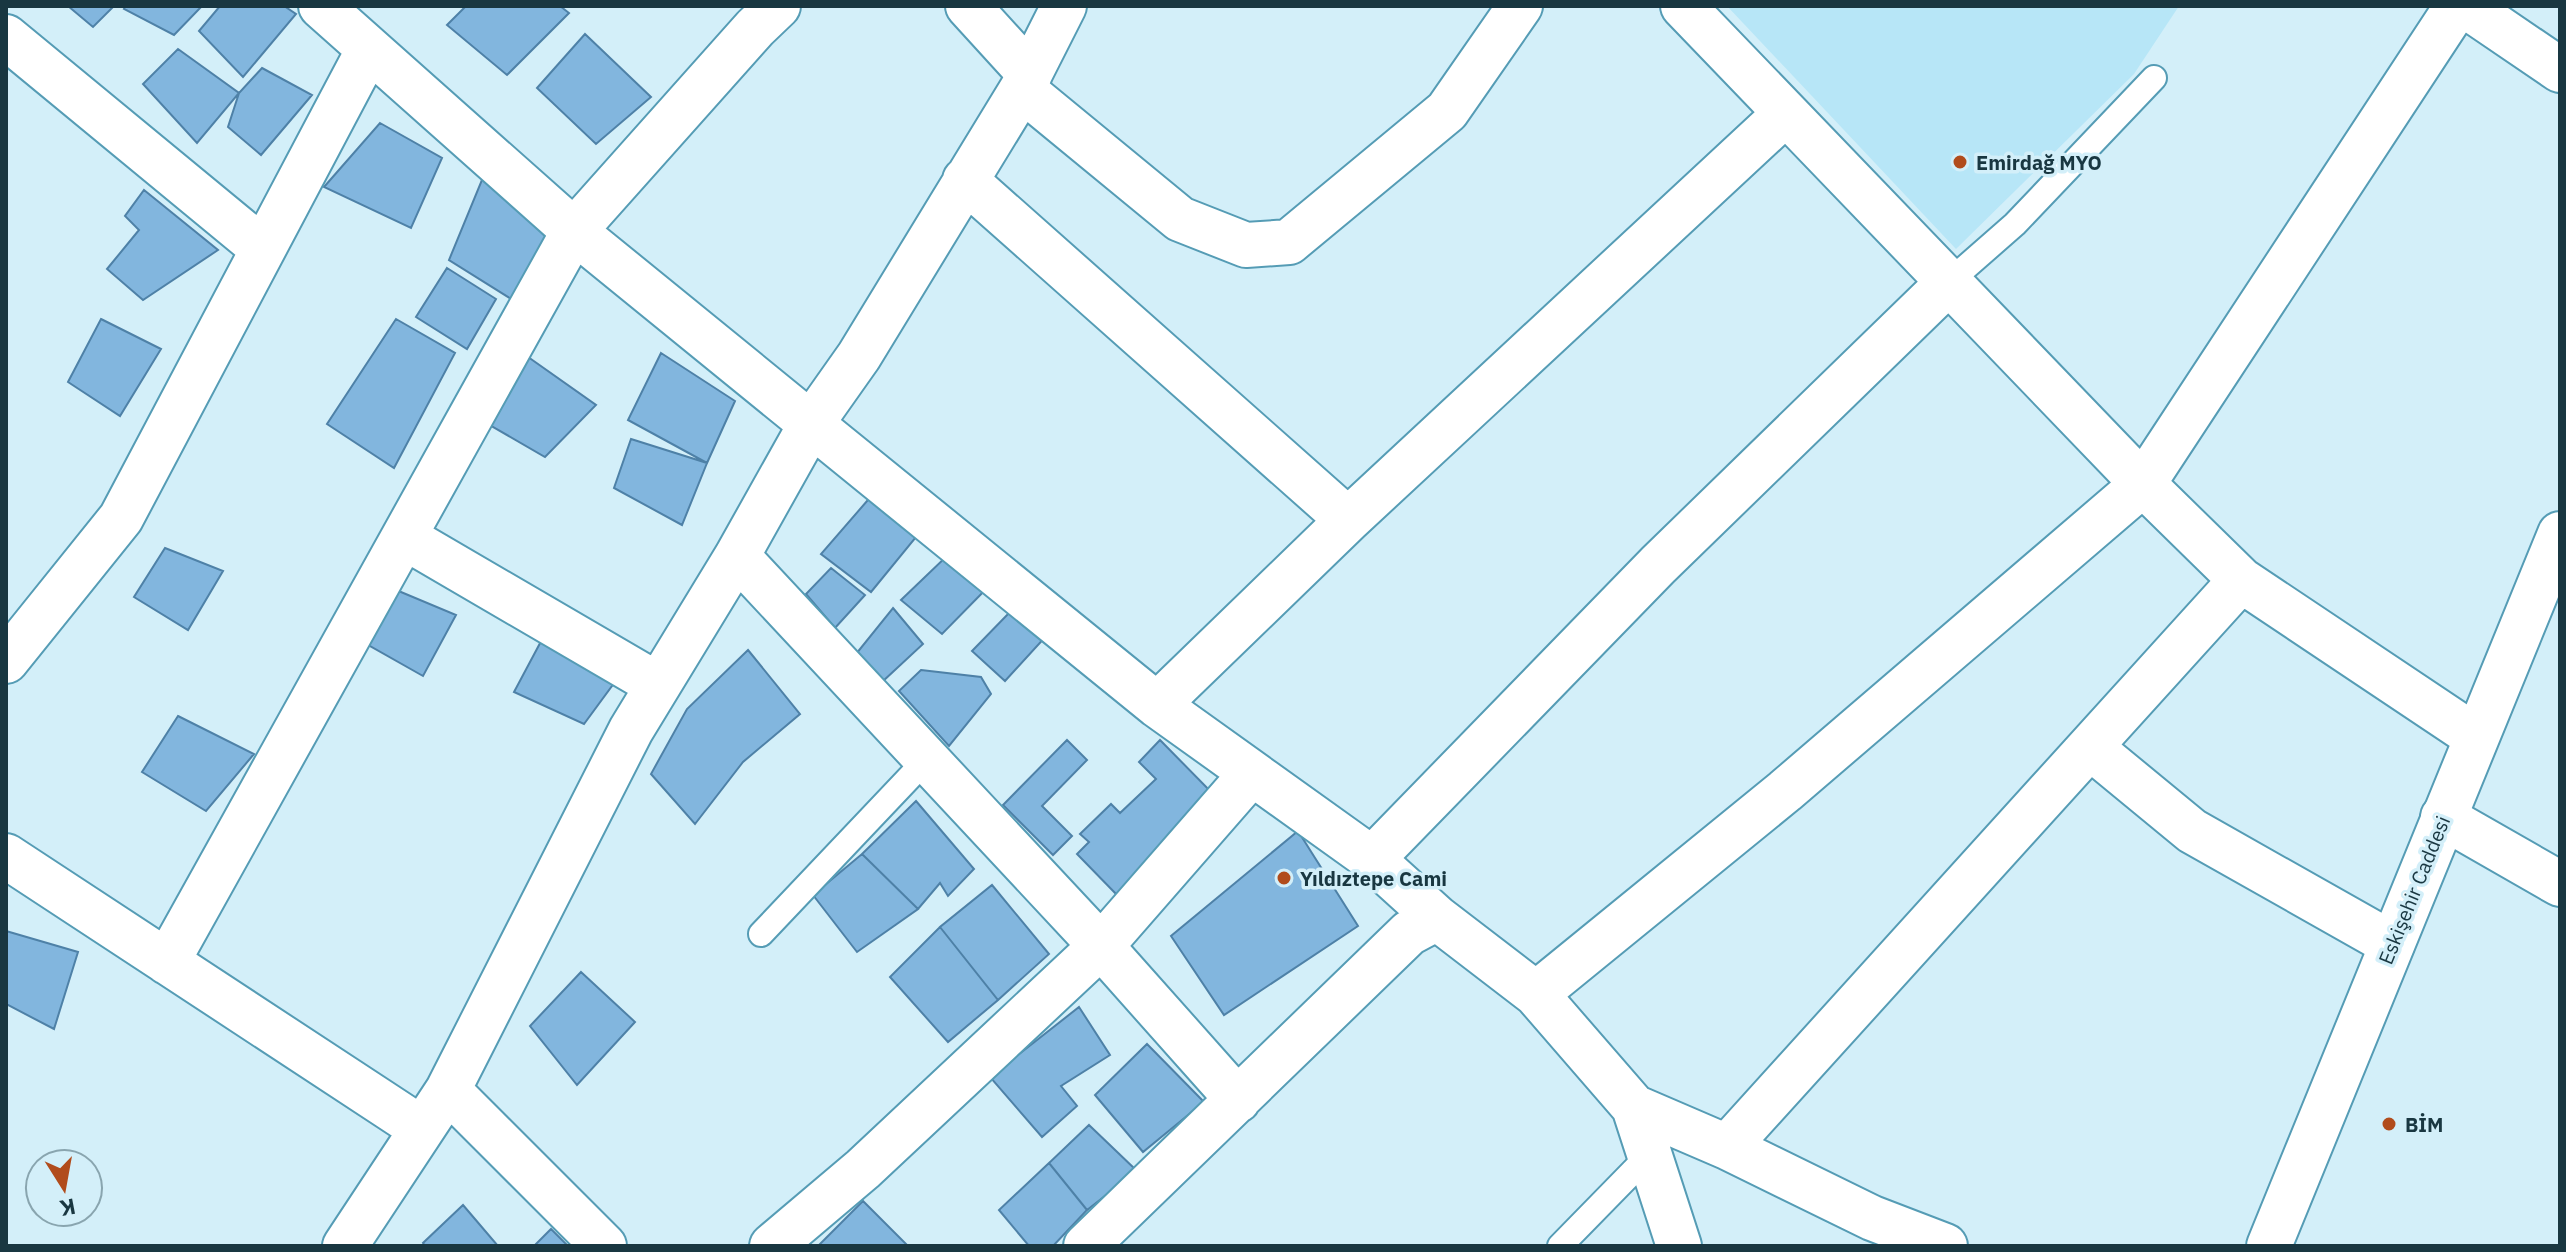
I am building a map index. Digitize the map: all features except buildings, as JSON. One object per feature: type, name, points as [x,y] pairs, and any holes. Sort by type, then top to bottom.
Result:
[{"type":"street","points":[[321,6],[574,231],[811,424],[1157,705],[1372,859],[1437,918],[1536,994],[1634,1107],[1679,1246]]},
{"type":"street","points":[[167,962],[406,538],[574,231],[778,6]]},
{"type":"street","points":[[968,6],[1026,82],[1180,219],[1246,245],[1289,242],[1447,111],[1520,6]]},
{"type":"street","points":[[345,1246],[448,1090],[631,730],[737,556],[811,424],[859,356],[1026,82],[1064,6]]},
{"type":"street","points":[[1683,6],[2143,484],[2241,580],[2476,737]]},
{"type":"street","points":[[1536,994],[1785,791],[2143,484],[2457,6]]},
{"type":"street","points":[[2466,6],[2560,70]]},
{"type":"street","points":[[6,37],[263,249]]},
{"type":"street","points":[[6,661],[121,518],[369,49]]},
{"type":"street","points":[[1157,705],[1348,520],[1786,113]]},
{"type":"street","points":[[965,180],[1348,520]]},
{"type":"street","points":[[1372,859],[1658,565],[1950,281]]},
{"type":"street","name":"Eskişehir Caddesi","points":[[2269,1246],[2560,534]]},
{"type":"street","points":[[406,538],[658,685]]},
{"type":"street","points":[[737,556],[925,761],[1101,946],[1238,1100]]},
{"type":"street","points":[[1727,1147],[2241,580]]},
{"type":"street","points":[[2090,747],[2192,831],[2392,944]]},
{"type":"street","points":[[772,1246],[863,1169],[1101,946],[1252,773]]},
{"type":"street","points":[[2443,817],[2560,884]]},
{"type":"street","points":[[6,856],[422,1129]]},
{"type":"street","points":[[1086,1246],[1409,933],[1437,918]]},
{"type":"street","points":[[448,1090],[604,1246]]},
{"type":"street","points":[[1634,1107],[1727,1147],[1864,1232],[1945,1246]]},
{"type":"lane","points":[[1950,281],[2015,224],[2154,78]]},
{"type":"lane","points":[[761,934],[925,761]]},
{"type":"lane","points":[[1560,1246],[1649,1155]]},
{"type":"shaded area","name":"Emirdağ MYO","points":[[1727,6],[2179,6],[2134,74],[1956,249]]},
{"type":"place","name":"Emirdağ MYO","points":[[1960,162]]},
{"type":"place","name":"Yıldıztepe Cami","points":[[1284,878]]},
{"type":"place","name":"BİM","points":[[2389,1124]]}]
